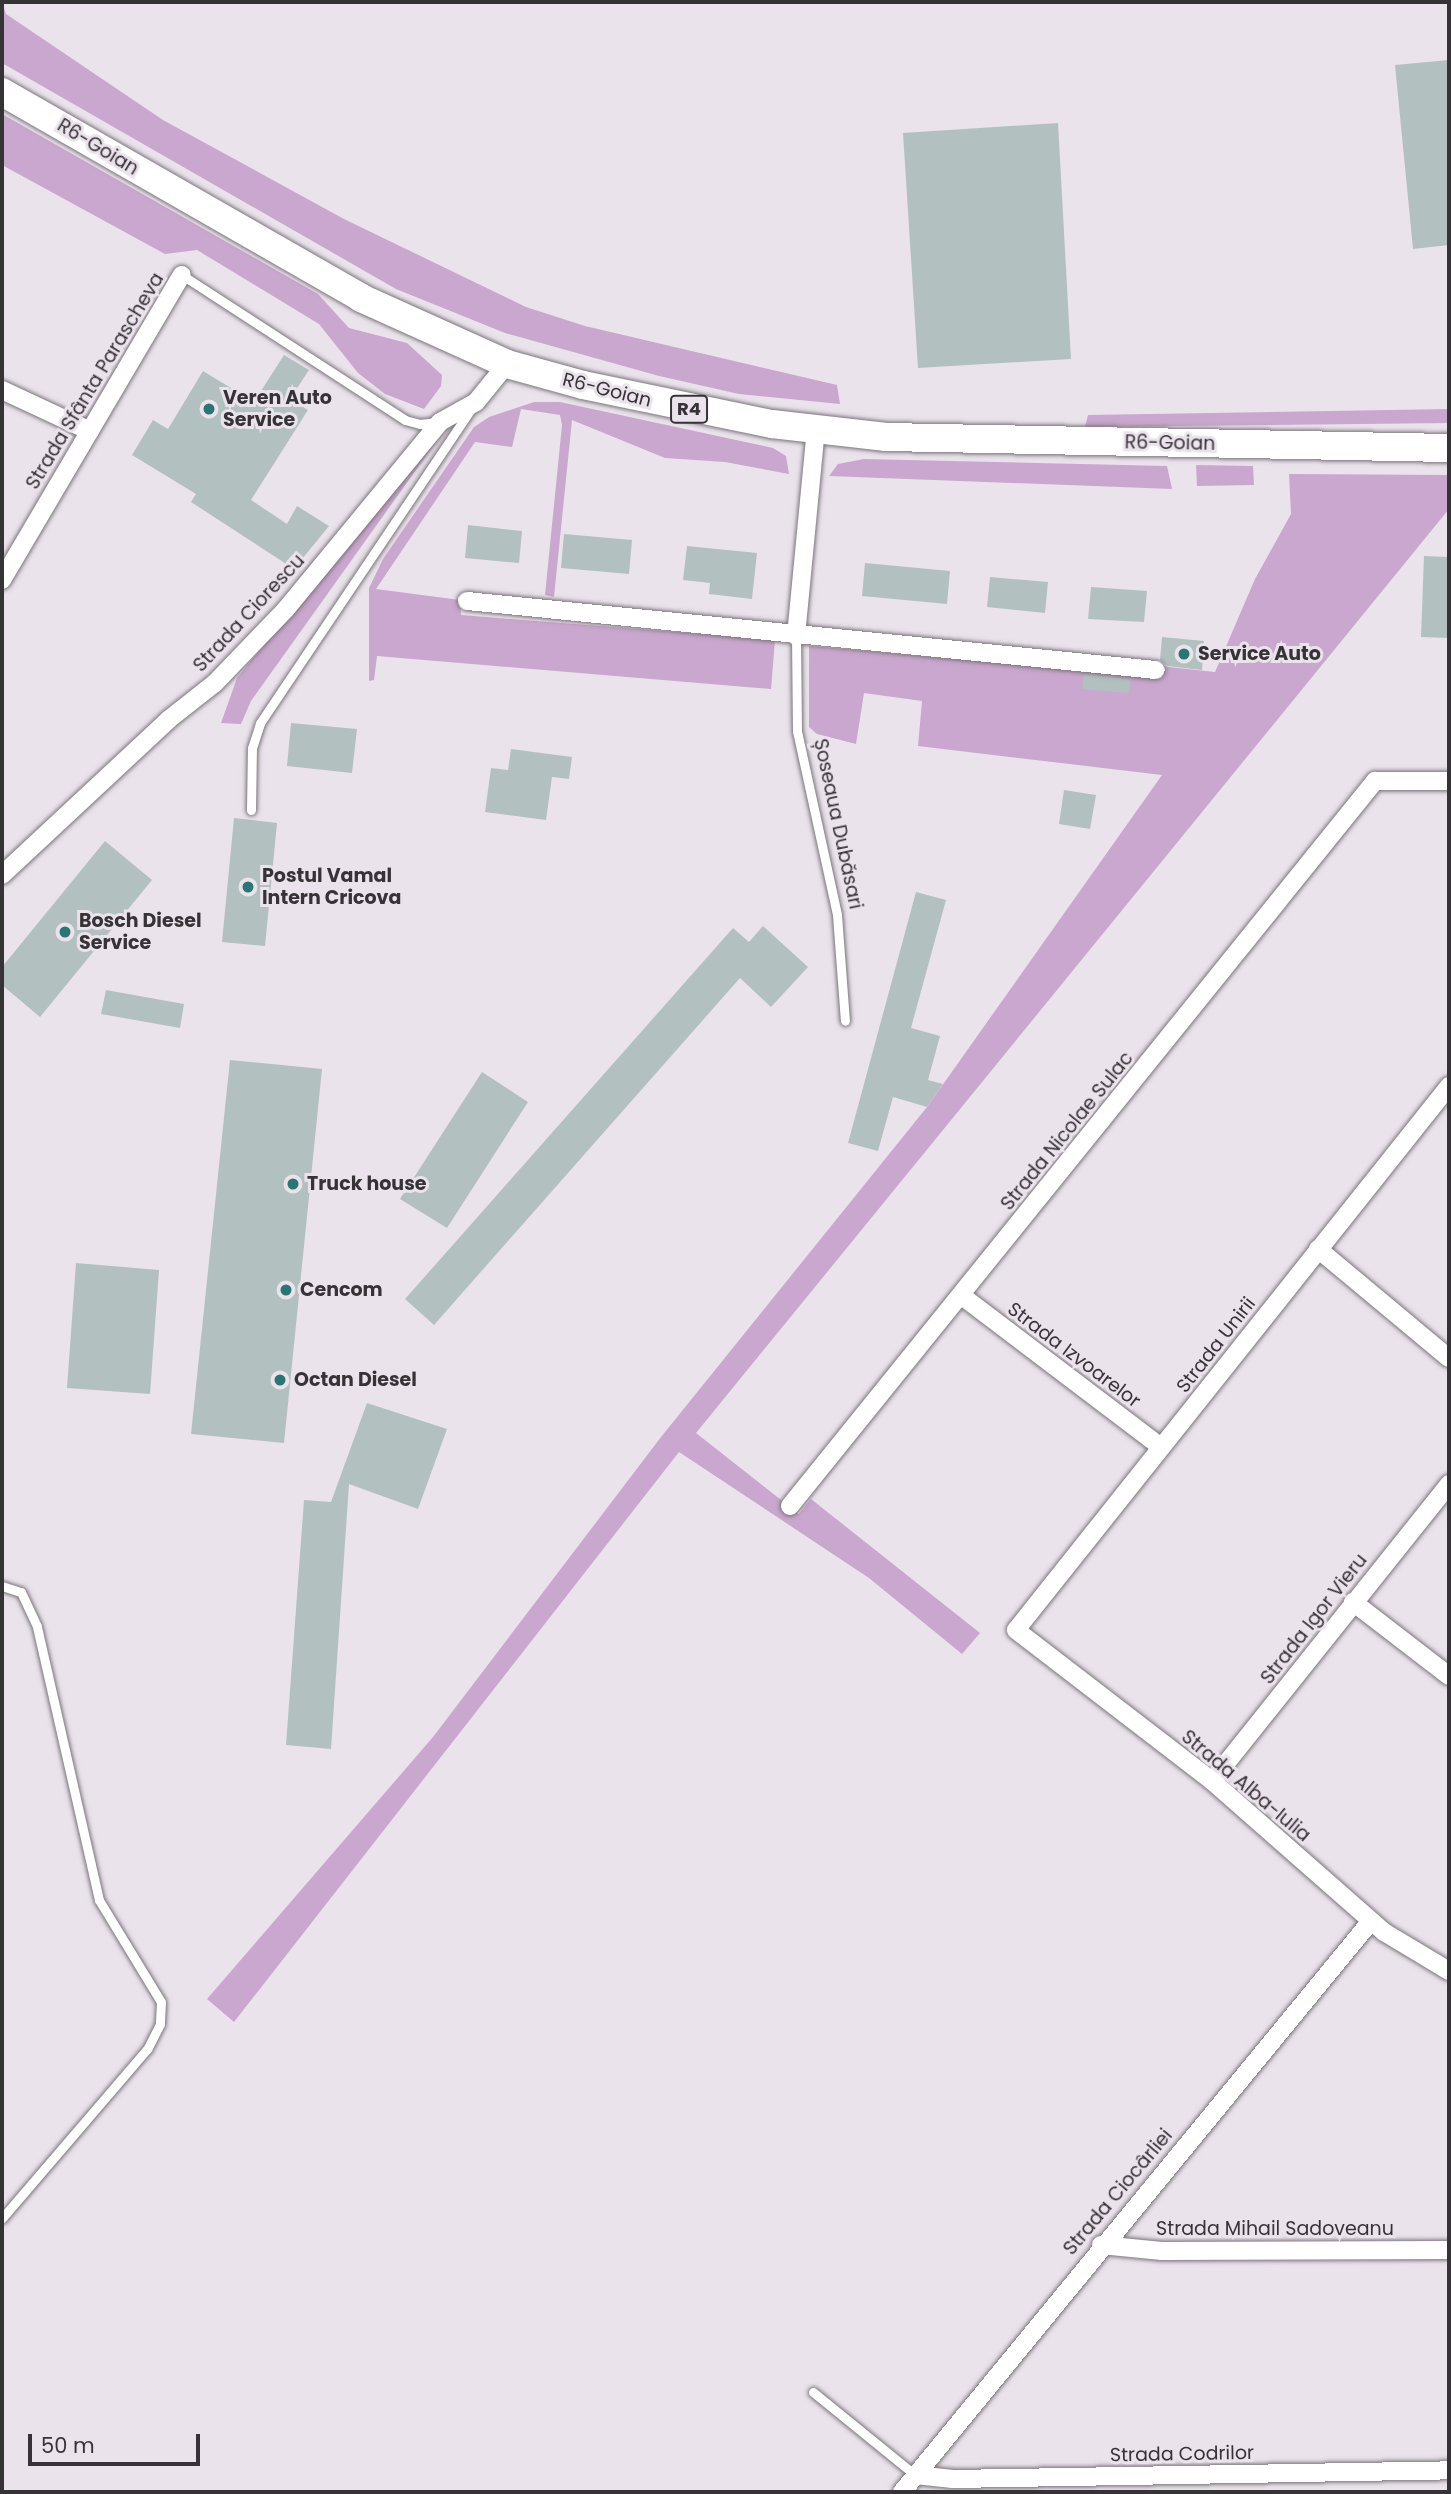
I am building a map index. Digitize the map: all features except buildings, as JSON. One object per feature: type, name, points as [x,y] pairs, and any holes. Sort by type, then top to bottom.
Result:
[{"type":"main road","name":"R6-Goian","points":[[2,92],[315,274],[428,331],[507,364],[669,405],[816,429],[886,437],[1449,448]]},
{"type":"street","name":"Strada Sfânta Parascheva","points":[[2,580],[182,275]]},
{"type":"street","name":"Strada Ciorescu","points":[[2,875],[168,720],[215,683],[286,609],[440,422],[476,402],[507,364]]},
{"type":"street","points":[[2,390],[90,431]]},
{"type":"street","name":"Șoseaua Dubăsari","points":[[796,636],[816,429]]},
{"type":"street","points":[[467,601],[1156,670]]},
{"type":"street","name":"Strada Nicolae Sulac","points":[[790,1506],[1375,781],[1449,781]]},
{"type":"street","name":"Strada Unirii","points":[[1016,1630],[1449,1086]]},
{"type":"street","points":[[1318,1249],[1449,1358]]},
{"type":"street","name":"Strada Izvoarelor","points":[[962,1296],[1161,1447]]},
{"type":"street","name":"Strada Igor Vieru","points":[[1212,1782],[1449,1484]]},
{"type":"street","points":[[1353,1602],[1449,1676]]},
{"type":"street","name":"Strada Alba-Iulia","points":[[1016,1630],[1212,1782],[1371,1921],[1449,1971]]},
{"type":"street","name":"Strada Ciocârliei","points":[[902,2492],[1101,2245],[1371,1921]]},
{"type":"street","name":"Strada Mihail Sadoveanu","points":[[1101,2245],[1162,2251],[1449,2250]]},
{"type":"street","name":"Strada Codrilor","points":[[915,2475],[953,2479],[1449,2470]]},
{"type":"lane","points":[[182,275],[405,419],[420,424],[440,422]]},
{"type":"lane","points":[[251,810],[252,748],[260,723],[476,402]]},
{"type":"lane","name":"Șoseaua Dubăsari","points":[[796,636],[797,731],[837,915],[845,1021]]},
{"type":"lane","points":[[2,1586],[21,1592],[37,1627],[99,1900],[162,2002],[160,2024],[147,2049],[2,2218]]},
{"type":"lane","points":[[813,2392],[915,2475]]},
{"type":"shaded area","points":[[2,2],[6,14],[163,120],[344,219],[526,307],[585,326],[837,385],[840,404],[739,394],[659,376],[505,333],[396,289],[2,63]]},
{"type":"shaded area","points":[[2,114],[318,294],[349,328],[407,343],[442,375],[441,386],[424,409],[385,394],[358,373],[319,324],[197,250],[165,254],[2,165]]},
{"type":"shaded area","points":[[534,402],[560,402],[773,448],[786,456],[789,474],[725,462],[665,458],[572,420],[554,597],[545,595],[562,425],[560,415],[521,409],[512,447],[475,442],[376,589],[460,600],[461,615],[775,640],[771,689],[377,656],[374,680],[369,681],[369,588],[383,559],[474,427],[489,417]]},
{"type":"shaded area","points":[[1449,409],[1449,423],[1085,427],[1088,415]]},
{"type":"shaded area","points":[[440,429],[436,442],[251,701],[241,724],[221,723],[237,678]]},
{"type":"shaded area","points":[[864,459],[1167,466],[1172,489],[829,476],[838,464]]},
{"type":"shaded area","points":[[1196,465],[1253,466],[1254,485],[1197,486]]},
{"type":"shaded area","points":[[1289,474],[1449,475],[1449,509],[696,1433],[799,1514],[811,1499],[980,1633],[962,1654],[869,1578],[679,1452],[234,2022],[207,1999],[433,1737],[661,1437],[927,1107],[1162,775],[918,746],[922,701],[864,693],[856,744],[817,734],[809,727],[809,646],[1158,677],[1160,666],[1215,672],[1255,579],[1291,514]]},
{"type":"place","name":"Veren Auto Service","points":[[209,409]]},
{"type":"place","name":"Service Auto","points":[[1184,654]]},
{"type":"place","name":"Postul Vamal Intern Cricova","points":[[248,887]]},
{"type":"place","name":"Bosch Diesel Service","points":[[65,932]]},
{"type":"place","name":"Truck house","points":[[293,1184]]},
{"type":"place","name":"Cencom","points":[[286,1290]]},
{"type":"place","name":"Octan Diesel","points":[[280,1380]]}]
